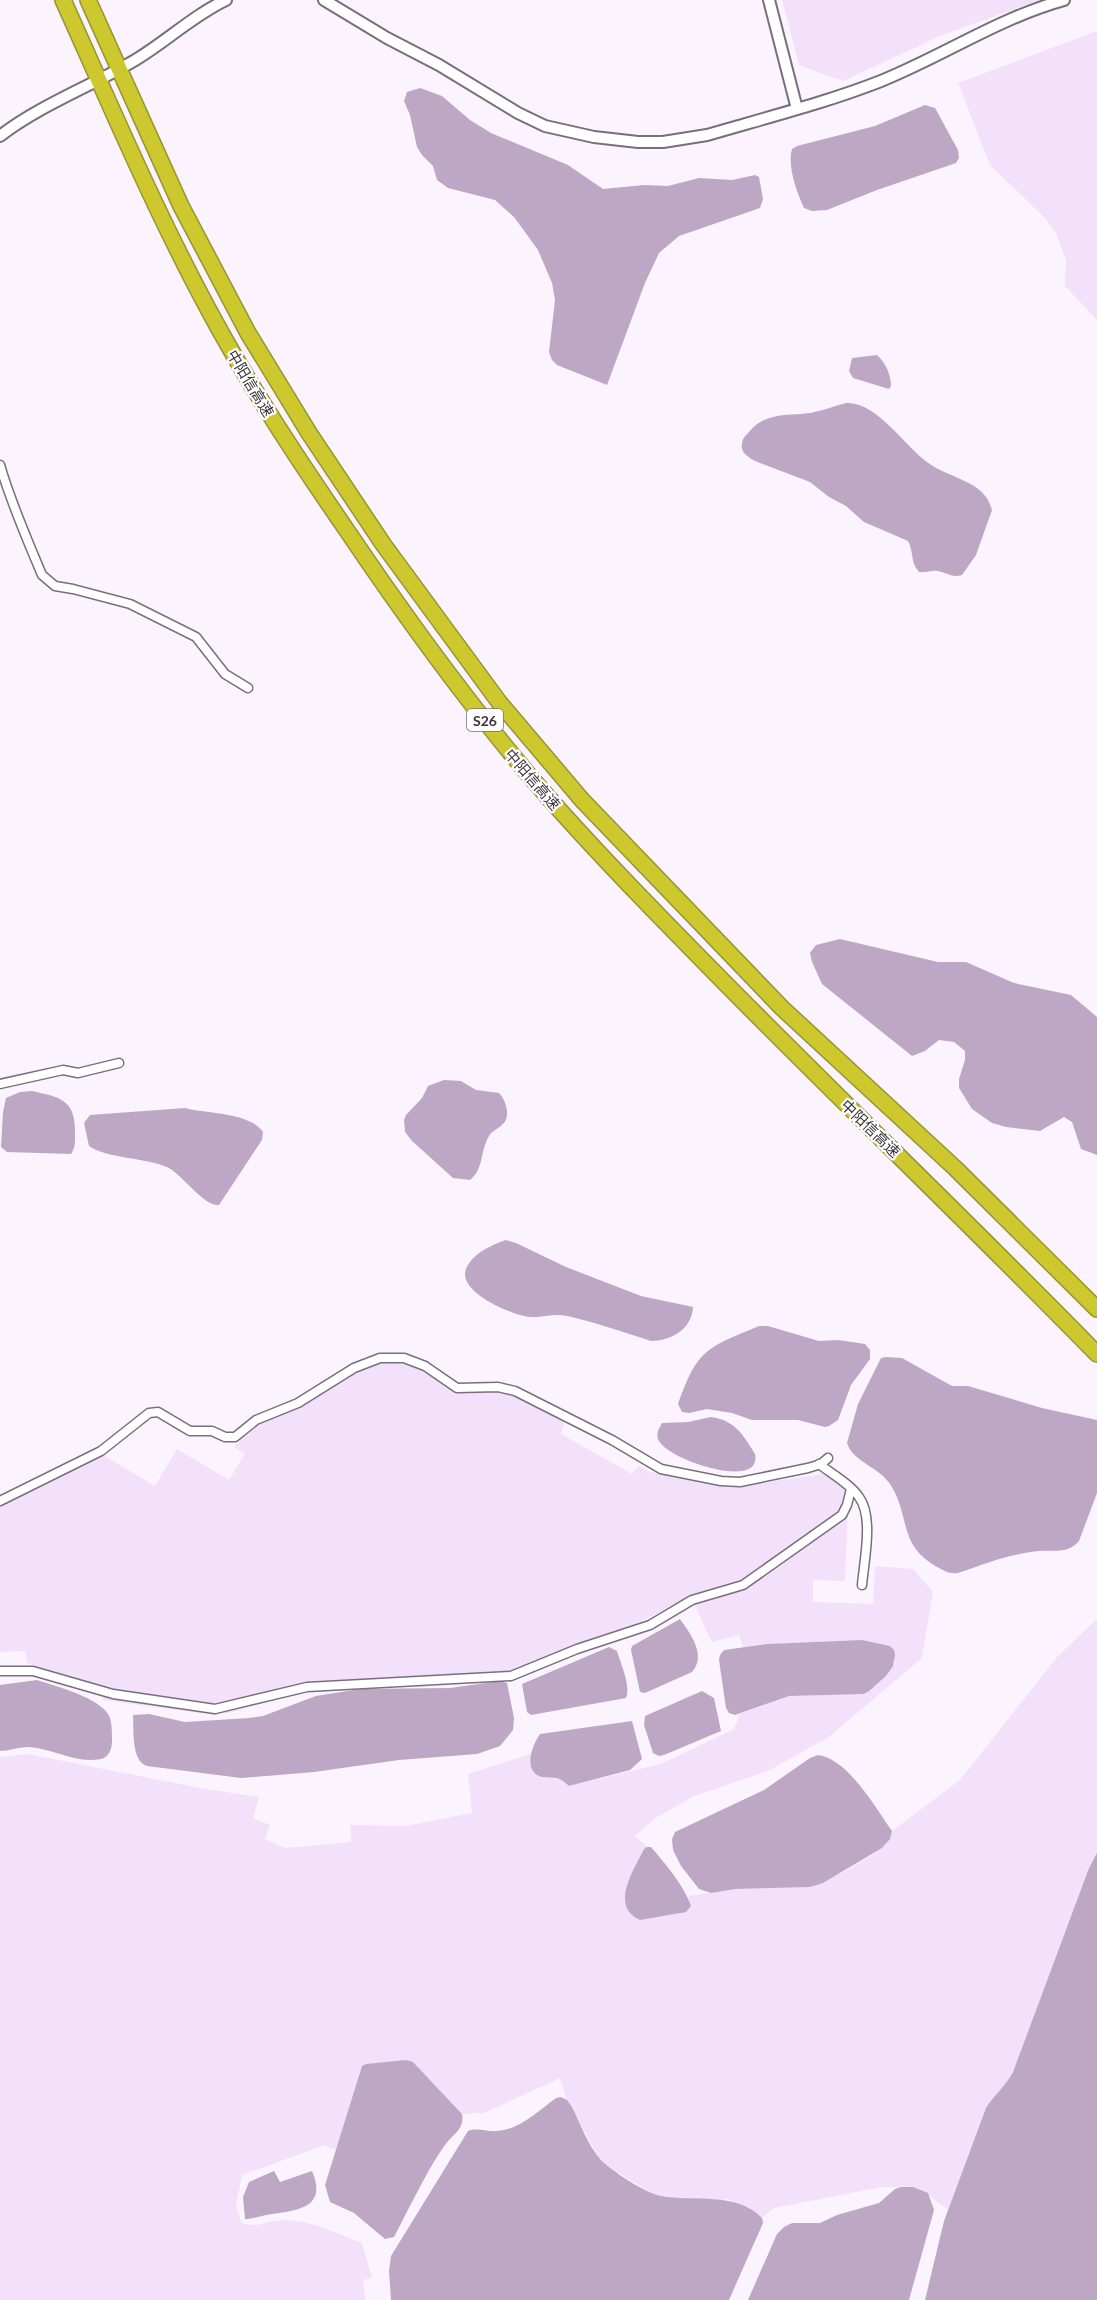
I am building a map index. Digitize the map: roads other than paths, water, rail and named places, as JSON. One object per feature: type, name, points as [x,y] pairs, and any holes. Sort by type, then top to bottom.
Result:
[{"type":"highway","name":"中阳信高速","points":[[63,0],[181,257],[254,389],[364,557],[482,716],[565,815],[666,923],[1097,1354]]},
{"type":"highway","name":"中阳信高速","points":[[88,0],[207,257],[274,377],[383,544],[499,702],[582,800],[782,1008],[955,1168],[1093,1305]]},
{"type":"street","points":[[0,136],[25,118],[119,69],[226,0]]},
{"type":"street","points":[[324,0],[544,126],[616,140],[663,142],[707,135],[797,109],[881,81],[1013,18],[1064,0]]},
{"type":"street","points":[[769,0],[797,109]]},
{"type":"street","points":[[0,465],[21,525],[42,575],[48,581],[55,586],[130,604],[180,628],[196,637],[225,674],[248,688]]},
{"type":"street","points":[[0,1084],[63,1070],[78,1073],[119,1063]]},
{"type":"street","points":[[0,1501],[101,1451],[149,1413],[158,1412],[190,1431],[213,1431],[225,1437],[235,1437],[256,1420],[298,1402],[354,1368],[380,1358],[390,1357],[417,1361],[457,1388],[498,1387],[516,1391],[612,1440],[661,1470],[740,1482],[819,1464],[828,1458]]},
{"type":"street","points":[[819,1464],[860,1498],[868,1520],[862,1585]]},
{"type":"street","points":[[0,1671],[33,1671],[113,1694],[215,1709],[307,1687],[511,1676],[577,1649],[650,1625],[692,1600],[743,1585],[842,1515],[851,1489]]}]
